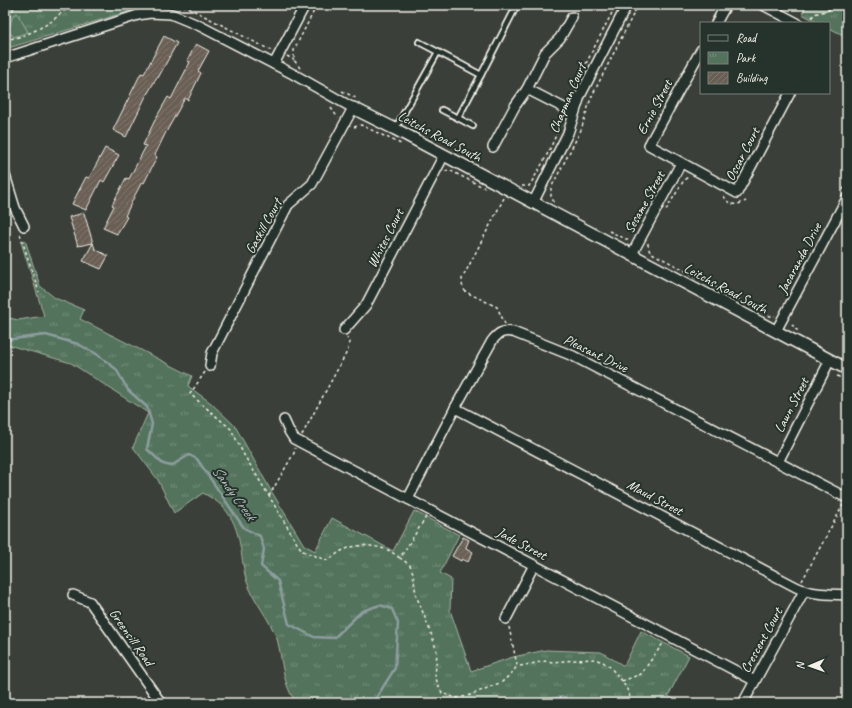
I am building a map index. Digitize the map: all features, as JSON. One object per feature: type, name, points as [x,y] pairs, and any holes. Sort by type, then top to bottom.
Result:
[{"type":"street","points":[[274,64],[305,5]]},
{"type":"street","name":"Chapman Court","points":[[533,202],[568,133],[580,96],[627,5]]},
{"type":"street","points":[[717,22],[726,5]]},
{"type":"street","points":[[763,5],[795,22]]},
{"type":"street","name":"Leitchs Road South","points":[[5,58],[138,15],[149,9],[171,14],[200,26],[355,104],[395,129],[847,369]]},
{"type":"street","points":[[493,147],[516,106],[527,90],[546,53],[560,38],[572,17]]},
{"type":"street","name":"Ernie Street","points":[[681,163],[649,145],[700,52]]},
{"type":"street","points":[[527,90],[574,113]]},
{"type":"street","name":"Oscar Court","points":[[681,163],[737,193],[789,94]]},
{"type":"street","name":"Gaskill Court","points":[[210,366],[212,353],[288,205],[312,184],[355,104]]},
{"type":"street","name":"Whites Court","points":[[344,330],[366,305],[444,155]]},
{"type":"street","name":"Sesame Street","points":[[632,254],[681,163]]},
{"type":"street","points":[[5,175],[15,208],[24,226]]},
{"type":"street","name":"Jacaranda Drive","points":[[776,331],[845,193]]},
{"type":"street","points":[[408,499],[492,341],[501,332],[508,331]]},
{"type":"street","name":"Pleasant Drive","points":[[508,331],[514,332],[573,356],[847,498]]},
{"type":"street","name":"Lawn Street","points":[[778,462],[830,360]]},
{"type":"street","name":"Maud Street","points":[[456,408],[800,589],[815,593],[847,595]]},
{"type":"street","name":"Jade Street","points":[[284,420],[294,439],[755,681]]},
{"type":"street","points":[[506,619],[534,565]]},
{"type":"street","name":"Crescent Court","points":[[743,703],[800,589]]},
{"type":"street","name":"Greensill Road","points":[[73,595],[90,602],[161,703]]},
{"type":"lane","points":[[458,118],[517,5]]},
{"type":"lane","points":[[419,42],[481,74]]},
{"type":"lane","points":[[395,129],[438,52]]},
{"type":"lane","points":[[442,110],[473,126]]},
{"type":"path","points":[[5,27],[15,5]]},
{"type":"path","points":[[5,38],[8,39],[18,37],[32,32],[46,25],[63,11],[70,8],[101,8],[112,5]]},
{"type":"path","points":[[183,5],[273,51],[294,60],[302,70]]},
{"type":"path","points":[[294,60],[294,50],[317,5]]},
{"type":"path","points":[[550,197],[551,188],[581,130],[591,98],[638,5]]},
{"type":"path","points":[[812,22],[810,21],[814,14],[833,9]]},
{"type":"path","points":[[336,88],[355,104]]},
{"type":"path","points":[[331,108],[338,118]]},
{"type":"path","points":[[354,127],[361,125],[408,147]]},
{"type":"path","points":[[664,214],[684,180],[688,177],[693,178]]},
{"type":"path","points":[[845,193],[847,182]]},
{"type":"path","points":[[522,186],[529,186]]},
{"type":"path","points":[[508,189],[462,279],[462,284],[463,289],[466,292],[496,307],[508,331]]},
{"type":"path","points":[[723,194],[730,204],[738,204],[746,201]]},
{"type":"path","points":[[24,226],[19,230],[39,292]]},
{"type":"path","points":[[649,240],[648,247],[650,252],[770,316],[776,316],[778,313]]},
{"type":"path","points":[[301,437],[348,350],[349,342],[344,330]]},
{"type":"path","points":[[210,366],[190,394],[231,429],[244,455],[303,551],[328,560],[345,549],[355,546],[377,547],[390,551],[410,565],[413,573],[416,595],[437,652],[435,677],[442,693],[456,698],[468,696],[502,682],[514,671],[517,665],[506,619]]},
{"type":"path","points":[[837,376],[847,381]]},
{"type":"path","points":[[269,496],[294,453],[295,446]]},
{"type":"path","points":[[800,589],[803,578],[847,498]]},
{"type":"path","points":[[400,558],[430,510]]},
{"type":"path","points":[[622,681],[641,674],[668,636]]},
{"type":"path","points":[[517,665],[520,666],[546,661],[553,662],[594,659],[603,662],[610,667],[622,681],[629,692],[631,703]]},
{"type":"green space","points":[[5,5],[140,5],[140,8],[5,49]]},
{"type":"green space","points":[[807,5],[847,5],[847,37],[830,28],[830,22],[817,22],[802,14]]},
{"type":"green space","points":[[17,13],[28,32],[14,37],[8,31],[13,15]]},
{"type":"green space","points":[[25,240],[40,286],[55,298],[84,310],[80,319],[192,376],[188,386],[211,403],[235,426],[270,489],[304,545],[315,551],[332,518],[393,551],[414,511],[459,535],[440,573],[451,579],[450,610],[471,671],[513,657],[546,650],[601,652],[624,666],[641,631],[689,656],[668,696],[679,702],[297,703],[288,689],[277,639],[247,582],[238,534],[228,513],[218,503],[203,493],[174,513],[158,480],[133,447],[148,413],[71,363],[5,344],[5,317],[18,320],[44,316],[21,242]]},
{"type":"building","points":[[164,36],[177,43],[145,98],[126,137],[113,130],[141,73],[144,74]]},
{"type":"building","points":[[196,44],[209,51],[198,71],[201,73],[188,100],[185,98],[165,134],[155,155],[157,157],[144,183],[142,182],[135,195],[125,216],[127,217],[117,234],[103,228],[114,206],[112,205],[126,178],[129,179],[146,146],[143,145],[156,118],[168,97],[171,99],[190,62],[187,61]]},
{"type":"building","points":[[105,148],[119,155],[104,182],[101,180],[86,210],[72,204],[86,177],[89,178]]},
{"type":"building","points":[[84,213],[93,243],[78,246],[69,217]]},
{"type":"building","points":[[93,243],[95,249],[108,256],[101,269],[83,261]]},
{"type":"building","points":[[463,537],[469,540],[466,548],[473,552],[468,562],[462,559],[461,561],[452,556]]},
{"type":"waterway","name":"Sandy Creek","points":[[5,340],[46,335],[78,344],[95,353],[116,369],[128,390],[147,407],[152,424],[147,449],[163,464],[171,466],[189,455],[197,459],[244,528],[260,536],[264,549],[261,566],[278,581],[289,624],[314,637],[334,638],[362,611],[380,605],[392,609],[398,623],[395,668],[373,703]]},
{"type":"waterway","name":"Sandy Creek","points":[[517,703],[565,697],[567,703]]}]
